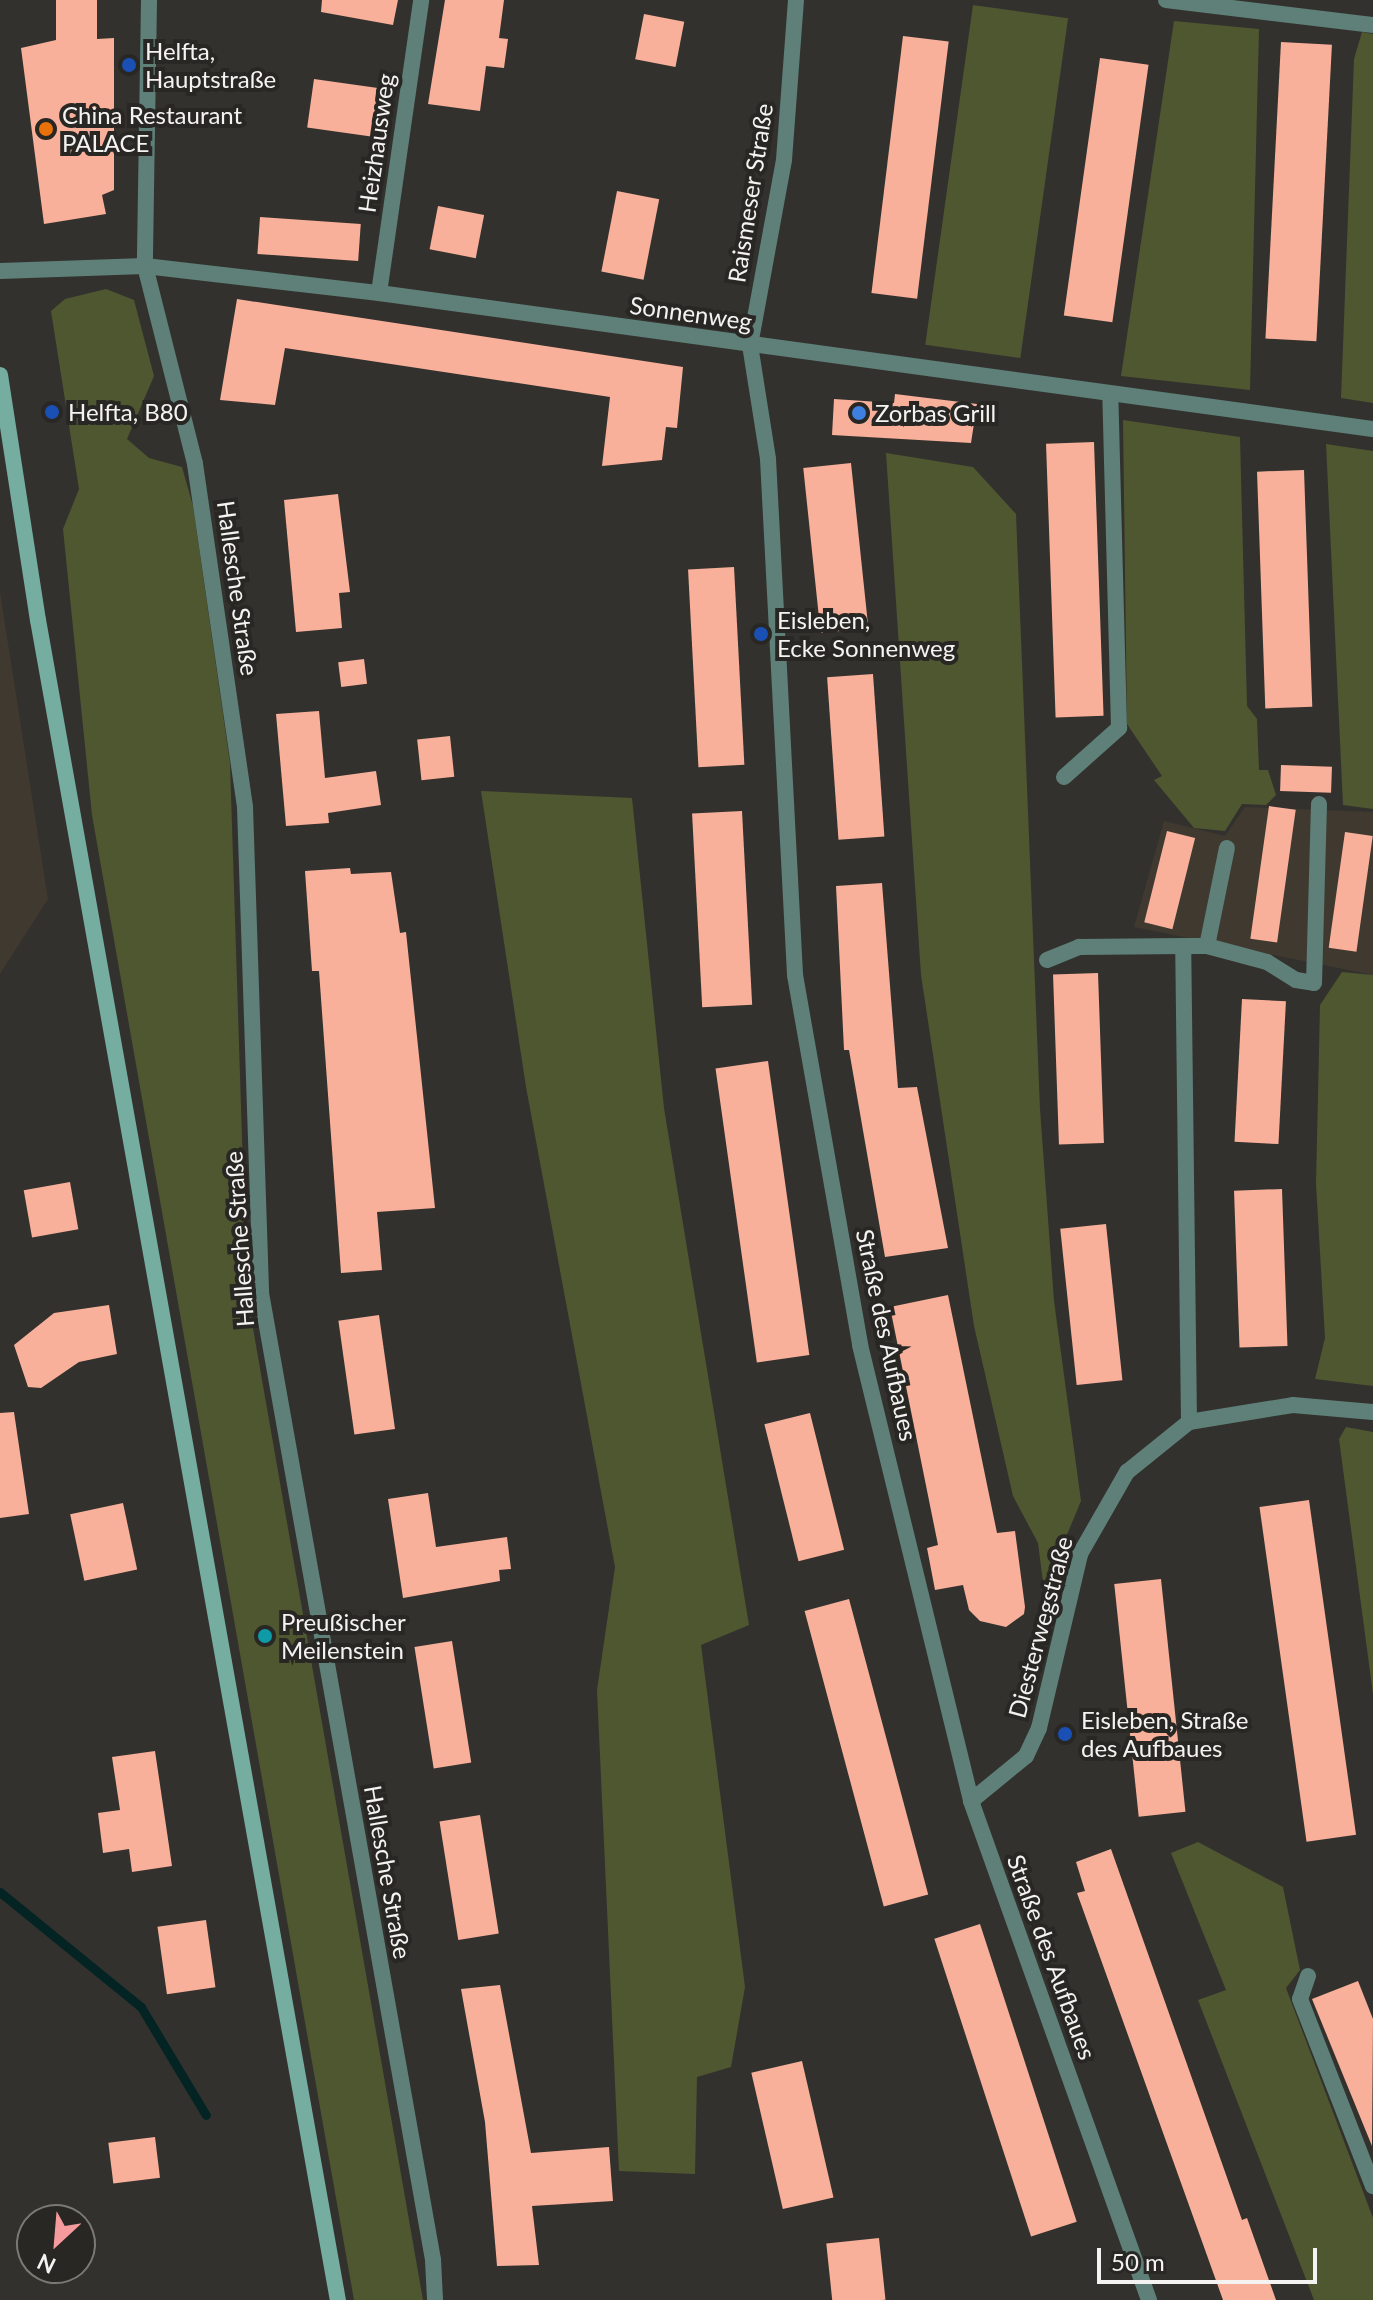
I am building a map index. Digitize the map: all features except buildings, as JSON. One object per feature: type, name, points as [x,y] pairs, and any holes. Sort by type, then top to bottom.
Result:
[{"type":"main road","points":[[0,375],[38,620],[338,2300]]},
{"type":"street","name":"Hallesche Straße","points":[[149,0],[145,266],[195,464],[245,807],[261,1293],[433,2260],[435,2300]]},
{"type":"street","name":"Heizhausweg","points":[[379,293],[421,0]]},
{"type":"street","name":"Raismeser Straße","points":[[750,345],[784,160],[796,0]]},
{"type":"street","points":[[1166,0],[1373,25]]},
{"type":"street","name":"Sonnenweg","points":[[0,271],[145,266],[379,293],[1373,429]]},
{"type":"street","name":"Straße des Aufbaues","points":[[750,345],[768,459],[795,975],[860,1345],[971,1801],[1149,2300]]},
{"type":"street","points":[[1064,777],[1119,728],[1110,394]]},
{"type":"street","points":[[1047,960],[1079,947],[1207,946],[1267,962],[1296,980],[1314,983],[1319,804]]},
{"type":"street","points":[[1207,946],[1227,848]]},
{"type":"street","points":[[1183,946],[1189,1422]]},
{"type":"street","name":"Diesterwegstraße","points":[[971,1801],[1026,1756],[1039,1728],[1080,1554],[1098,1515],[1127,1472],[1189,1422],[1293,1405],[1373,1412]]},
{"type":"street","points":[[1308,1976],[1300,1999],[1373,2186]]},
{"type":"shaded area","points":[[0,592],[48,899],[0,974]]},
{"type":"shaded area","points":[[1245,807],[1373,812],[1373,975],[1134,927],[1164,821],[1225,836]]},
{"type":"green space","points":[[973,5],[1068,18],[1020,358],[925,345]]},
{"type":"green space","points":[[1174,21],[1259,29],[1250,390],[1121,376]]},
{"type":"green space","points":[[1362,32],[1373,34],[1373,403],[1341,398],[1354,59]]},
{"type":"green space","points":[[106,289],[134,300],[154,376],[127,439],[149,458],[182,467],[193,506],[230,763],[247,1294],[423,2300],[354,2300],[92,815],[63,529],[79,489],[51,311],[65,299]]},
{"type":"green space","points":[[1123,420],[1240,437],[1247,706],[1257,719],[1259,770],[1268,770],[1276,795],[1266,805],[1242,804],[1225,831],[1194,828],[1154,780],[1162,776],[1127,724]]},
{"type":"green space","points":[[1326,444],[1373,451],[1373,809],[1343,805]]},
{"type":"green space","points":[[886,453],[973,467],[1016,514],[1040,1109],[1054,1301],[1081,1501],[1044,1590],[1038,1543],[1013,1496],[974,1326],[921,975]]},
{"type":"green space","points":[[481,791],[632,798],[664,1108],[749,1625],[701,1645],[745,1987],[731,2067],[697,2077],[695,2174],[619,2171],[597,1690],[615,1567],[526,1087]]},
{"type":"green space","points":[[1342,972],[1373,975],[1373,1386],[1315,1379],[1325,1338],[1316,1184],[1320,1005]]},
{"type":"green space","points":[[1346,1427],[1373,1432],[1373,1694],[1339,1439]]},
{"type":"green space","points":[[1198,1842],[1283,1887],[1300,1970],[1286,1988],[1373,2218],[1373,2300],[1314,2300],[1198,2000],[1226,1990],[1171,1853]]},
{"type":"waterway","points":[[0,1892],[141,2007],[206,2115]]},
{"type":"place","name":"Helfta, Hauptstraße","points":[[129,65]]},
{"type":"place","name":"China Restaurant PALACE","points":[[46,129]]},
{"type":"place","name":"Helfta, B80","points":[[52,412]]},
{"type":"place","name":"Zorbas Grill","points":[[859,413]]},
{"type":"place","name":"Eisleben, Ecke Sonnenweg","points":[[761,634]]},
{"type":"place","name":"Preußischer Meilenstein","points":[[265,1636]]},
{"type":"place","name":"Eisleben, Straße des Aufbaues","points":[[1065,1734]]}]
